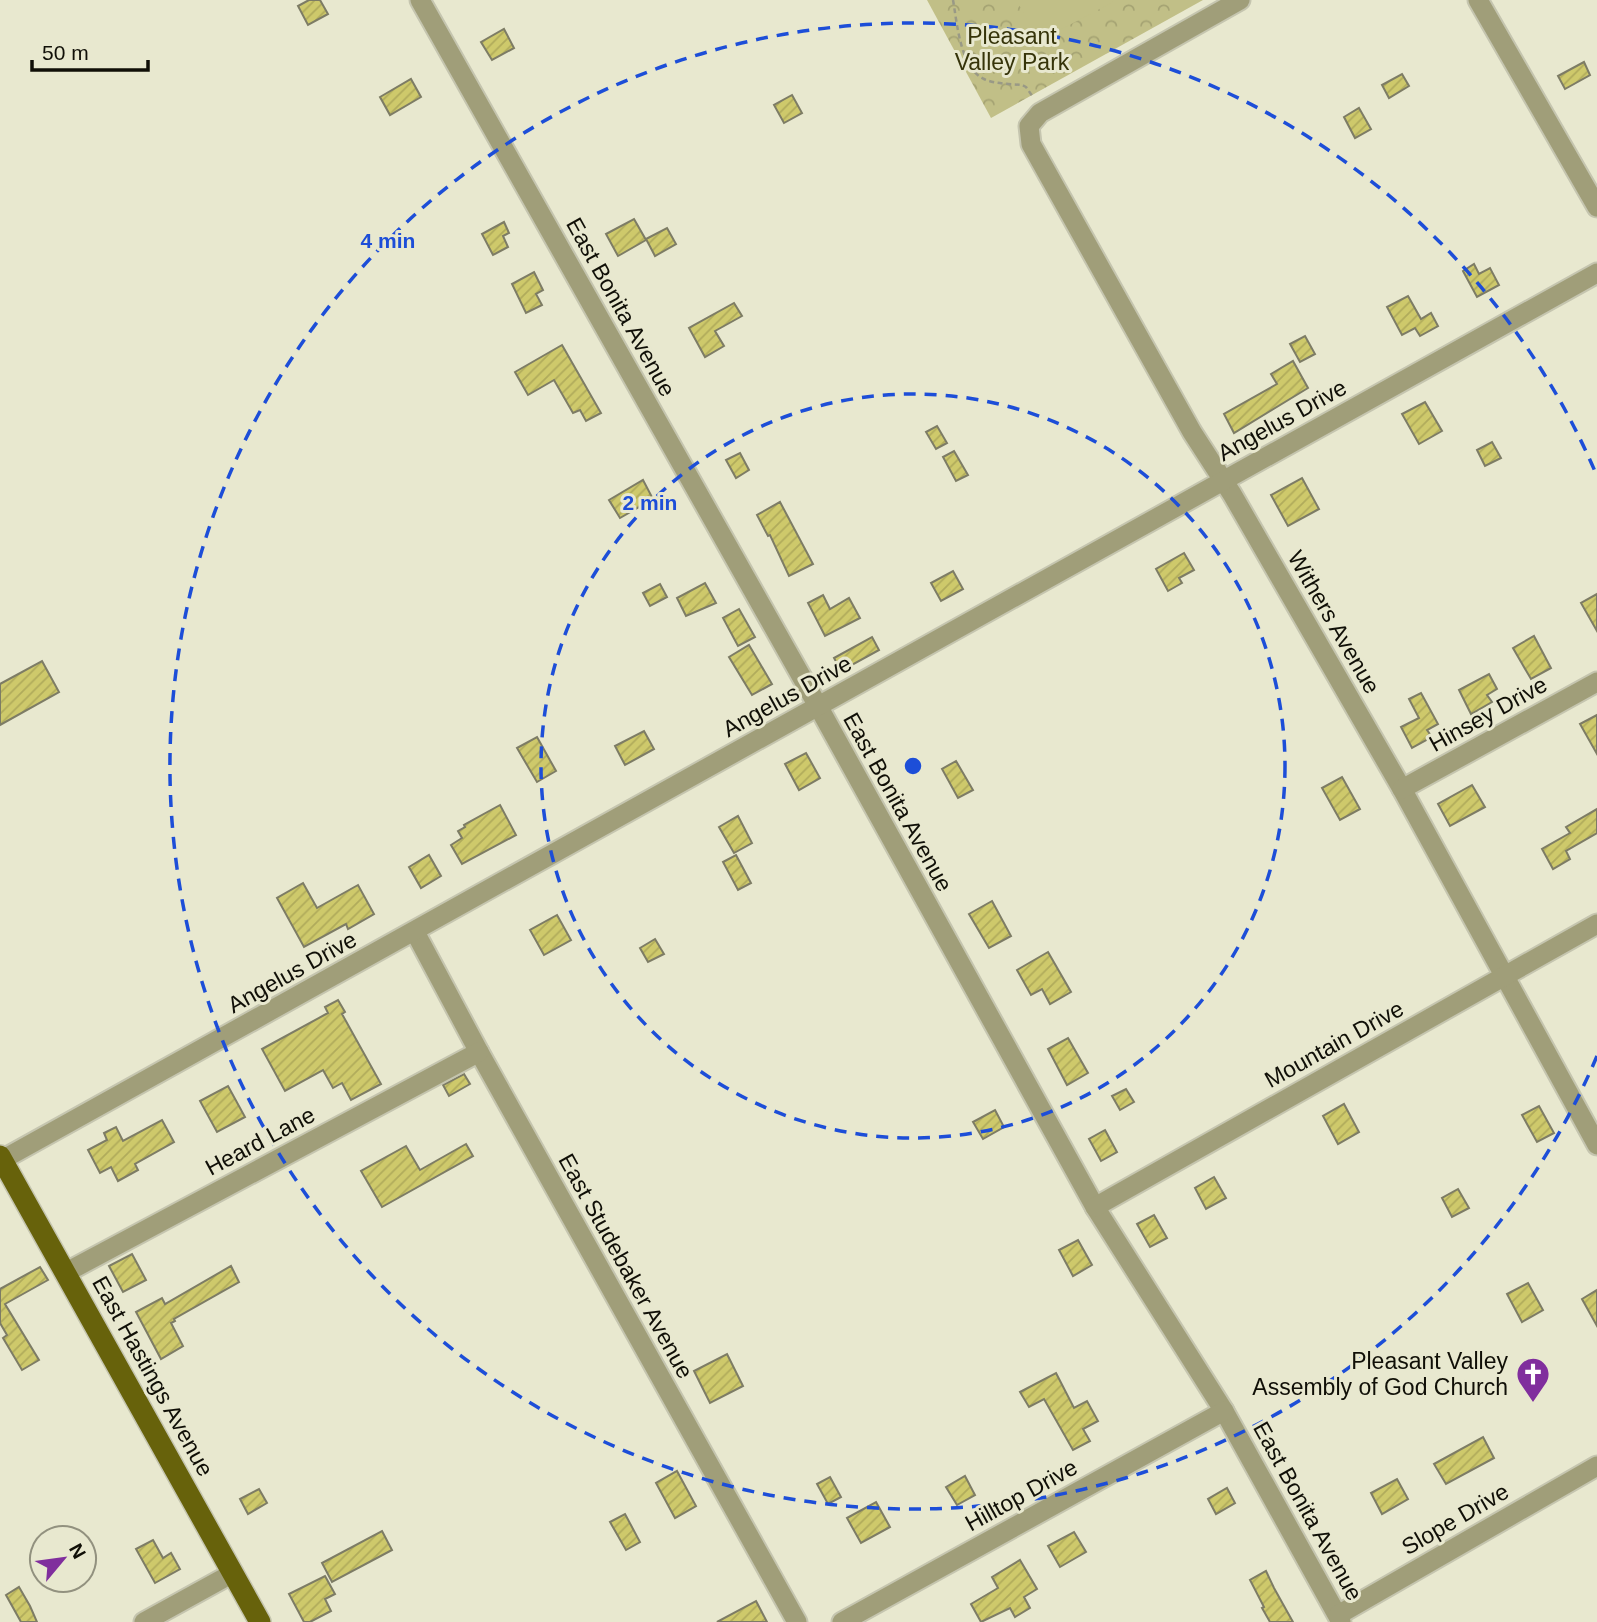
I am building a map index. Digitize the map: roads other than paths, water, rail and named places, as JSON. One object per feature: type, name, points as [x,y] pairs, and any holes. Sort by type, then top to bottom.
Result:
[{"type":"main road","name":"East Hastings Avenue","points":[[1,1159],[260,1622]]},
{"type":"street","name":"East Bonita Avenue","points":[[420,0],[818,706],[1095,1207],[1224,1411],[1339,1618]]},
{"type":"street","name":"Withers Avenue","points":[[1240,0],[1040,113],[1029,126],[1031,144],[1192,432],[1402,789],[1597,1145]]},
{"type":"street","points":[[1478,0],[1597,206]]},
{"type":"street","name":"Angelus Drive","points":[[1,1159],[415,932],[1597,273]]},
{"type":"street","name":"Hinsey Drive","points":[[1402,789],[1597,682]]},
{"type":"street","name":"Mountain Drive","points":[[1095,1207],[1597,924]]},
{"type":"street","name":"East Studebaker Avenue","points":[[415,932],[479,1052],[797,1622]]},
{"type":"street","name":"Heard Lane","points":[[65,1273],[479,1052]]},
{"type":"street","name":"Hilltop Drive","points":[[842,1622],[1224,1411]]},
{"type":"street","name":"Slope Drive","points":[[1339,1618],[1597,1466]]},
{"type":"street","points":[[144,1622],[233,1573]]},
{"type":"place","name":"Pleasant Valley Assembly of God Church","points":[[1533,1404]]},
{"type":"park label","name":"Pleasant Valley Park","points":[[1012,49]]}]
